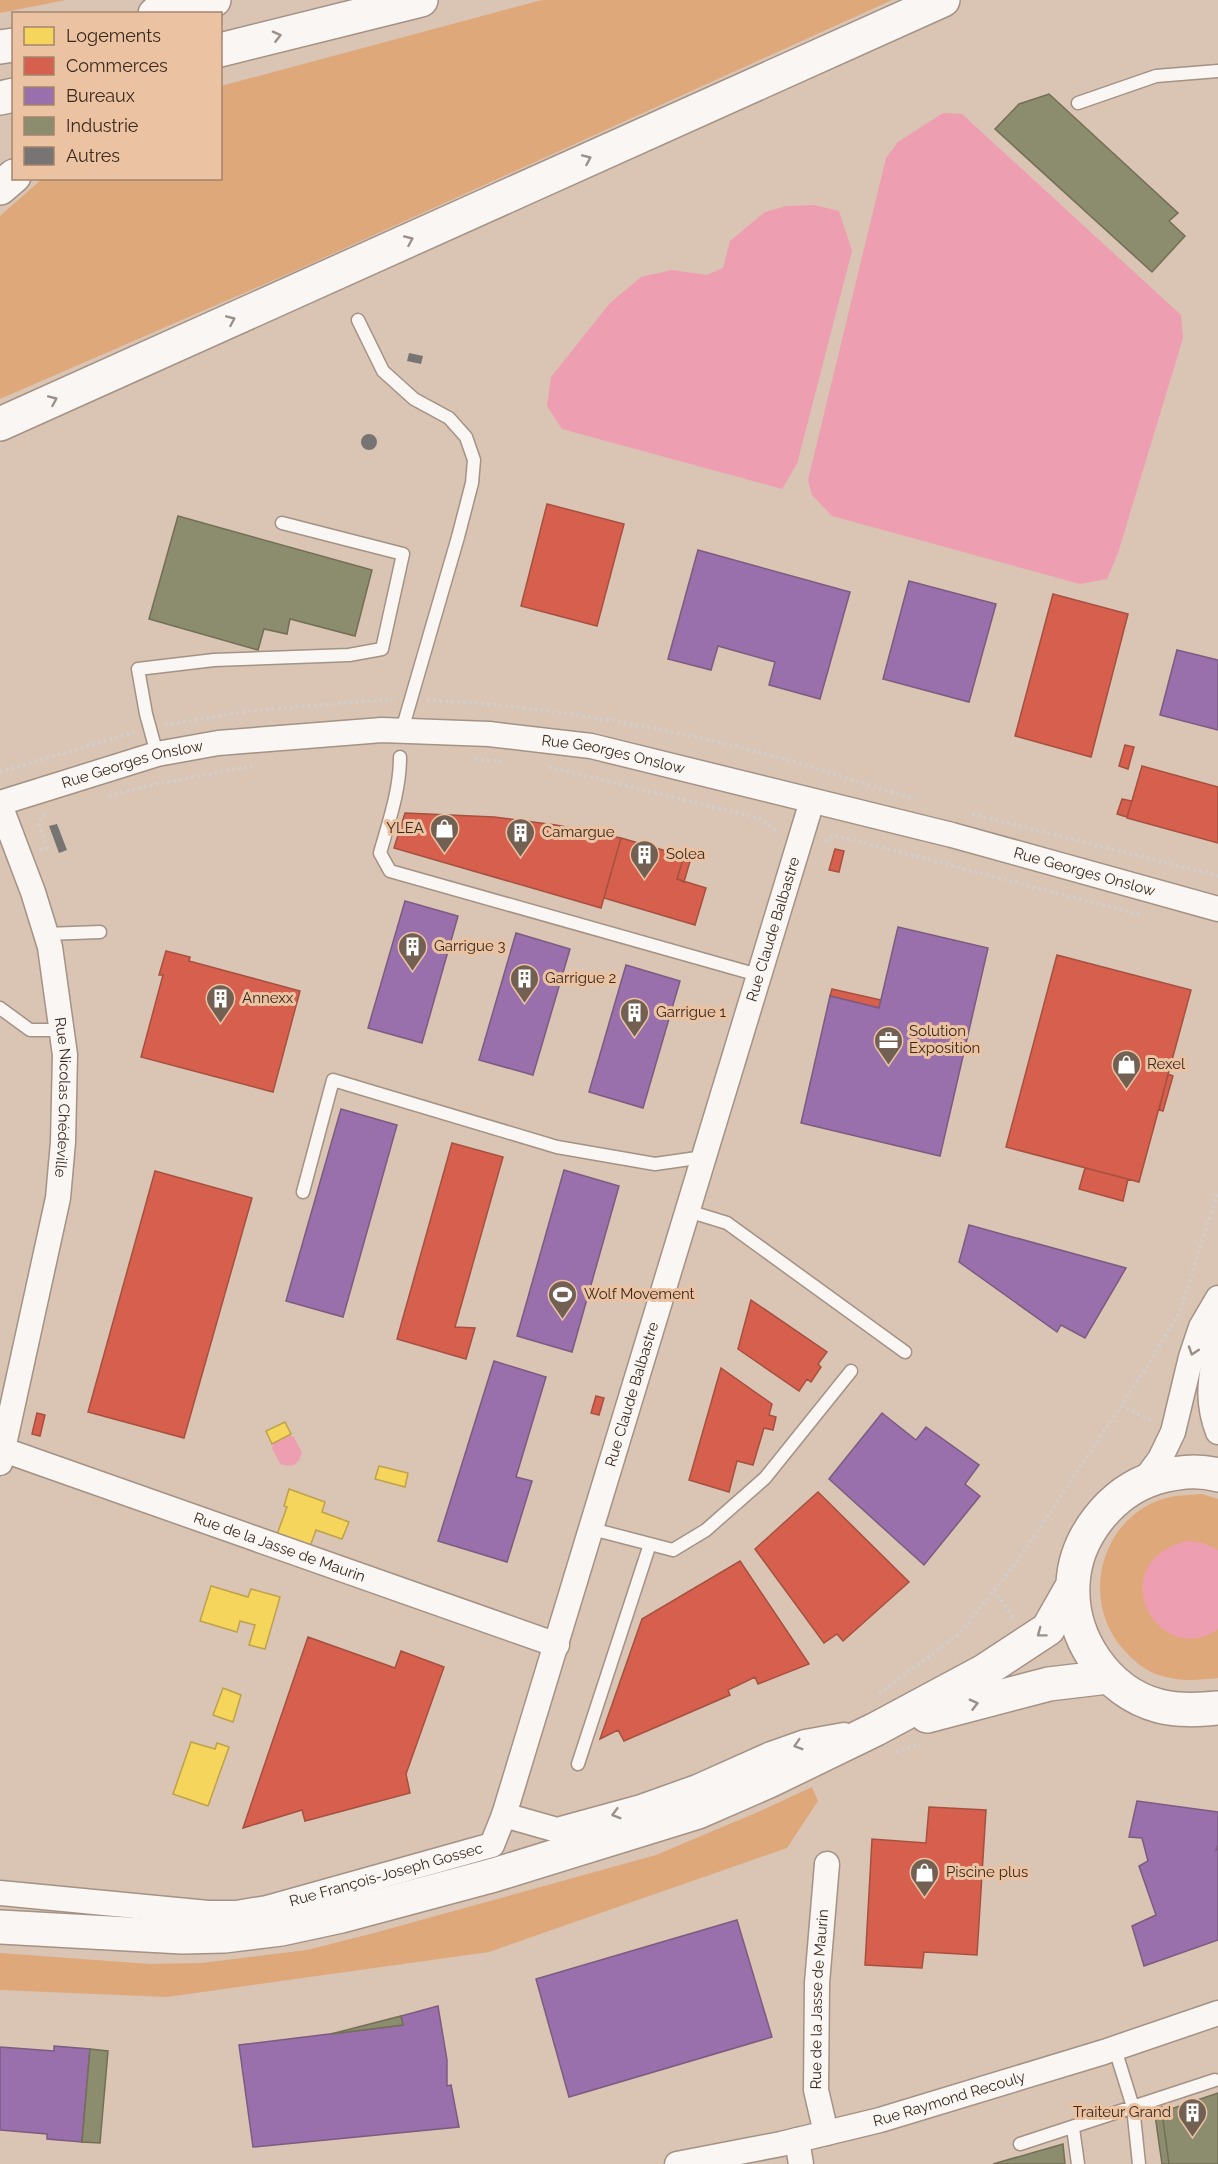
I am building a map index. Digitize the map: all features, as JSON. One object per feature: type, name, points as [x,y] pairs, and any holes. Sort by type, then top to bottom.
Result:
[{"type":"main road","points":[[163,12],[214,0]]},
{"type":"main road","points":[[222,50],[421,0]]},
{"type":"main road","points":[[0,424],[943,0]]},
{"type":"main road","points":[[0,188],[12,178]]},
{"type":"main road","points":[[1218,1475],[1205,1471],[1173,1473],[1143,1482],[1113,1501],[1090,1529],[1076,1563],[1072,1585],[1078,1628],[1090,1654],[1108,1677],[1131,1694],[1158,1706],[1188,1711],[1218,1708]]},
{"type":"main road","name":"Rue François-Joseph Gossec","points":[[0,1927],[139,1936],[224,1936],[281,1929],[341,1916],[494,1875],[698,1812],[768,1781],[875,1713],[984,1671],[1048,1629],[1072,1585]]},
{"type":"main road","name":"Rue François-Joseph Gossec","points":[[875,1713],[1049,1684],[1108,1677]]},
{"type":"street","name":"Rue Georges Onslow","points":[[0,804],[157,754],[218,743],[382,730],[489,734],[591,746],[970,840],[1218,909]]},
{"type":"street","name":"Rue Claude Balbastre","points":[[504,1815],[812,801]]},
{"type":"street","name":"Rue Nicolas Chédeville","points":[[0,804],[46,934],[56,986],[65,1055],[63,1142],[58,1198],[1,1454]]},
{"type":"street","points":[[1143,1482],[1160,1459],[1173,1432],[1191,1357],[1201,1327],[1218,1298]]},
{"type":"street","points":[[1218,1324],[1210,1378],[1212,1416],[1218,1432]]},
{"type":"street","name":"Rue de la Jasse de Maurin","points":[[1,1454],[556,1645]]},
{"type":"street","name":"Rue François-Joseph Gossec","points":[[0,1893],[208,1913],[267,1908],[492,1845],[504,1815],[557,1830],[641,1807],[697,1787],[771,1754],[805,1743],[875,1713]]},
{"type":"street","name":"Rue de la Jasse de Maurin","points":[[826,2133],[816,2090],[816,2019],[827,1864]]},
{"type":"street","name":"Rue Raymond Recouly","points":[[676,2164],[797,2140],[960,2097],[1115,2049],[1218,2013]]},
{"type":"street","points":[[797,2140],[801,2164]]},
{"type":"lane","points":[[1078,103],[1156,76],[1218,71]]},
{"type":"lane","points":[[358,321],[383,371],[414,399],[448,418],[466,437],[474,460],[458,537],[402,730]]},
{"type":"lane","points":[[157,754],[146,714],[138,669],[214,660],[349,655],[382,649],[403,554],[282,523]]},
{"type":"lane","points":[[400,757],[396,795],[380,853],[390,871],[758,975]]},
{"type":"lane","points":[[46,934],[100,932]]},
{"type":"lane","points":[[0,1008],[30,1030],[62,1030]]},
{"type":"lane","points":[[303,1192],[333,1080],[557,1147],[655,1164],[704,1157]]},
{"type":"lane","points":[[688,1212],[727,1223],[905,1352]]},
{"type":"lane","points":[[592,1529],[673,1550],[706,1530],[765,1478],[851,1371]]},
{"type":"lane","points":[[578,1764],[650,1544]]},
{"type":"lane","points":[[1115,2049],[1134,2108],[1139,2164]]},
{"type":"lane","points":[[1020,2144],[1215,2080]]},
{"type":"lane","points":[[1073,2128],[1078,2164]]},
{"type":"path","points":[[465,758],[509,762]]},
{"type":"path","points":[[543,765],[759,818],[777,831]]},
{"type":"path","points":[[104,797],[224,770],[255,766]]},
{"type":"path","points":[[21,858],[47,848],[39,824],[41,816],[51,812]]},
{"type":"path","points":[[818,845],[834,835],[1144,915]]},
{"type":"path","points":[[875,1713],[959,1634],[1017,1562],[1143,1373],[1180,1312],[1218,1191]]},
{"type":"shaded area","points":[[0,0],[66,0],[0,13]]},
{"type":"shaded area","points":[[542,0],[892,0],[299,269],[0,399],[0,216],[41,180],[222,180],[222,86]]},
{"type":"shaded area","points":[[943,113],[962,114],[1181,315],[1183,338],[1118,553],[1107,579],[1080,584],[832,516],[812,495],[808,480],[886,158],[898,142]]},
{"type":"shaded area","points":[[814,205],[839,211],[852,251],[797,464],[782,489],[562,429],[547,406],[551,377],[610,303],[641,277],[672,270],[707,275],[723,268],[730,241],[765,212],[786,206]]},
{"type":"shaded area","points":[[289,1435],[294,1437],[302,1453],[298,1461],[291,1466],[280,1464],[272,1448],[274,1443]]},
{"type":"shaded area","points":[[1202,1494],[1218,1499],[1218,1678],[1181,1680],[1149,1671],[1123,1649],[1109,1628],[1102,1606],[1100,1583],[1104,1560],[1113,1539],[1128,1520],[1147,1506],[1170,1497]]},
{"type":"shaded area","points":[[1187,1541],[1203,1543],[1218,1550],[1218,1629],[1196,1638],[1176,1636],[1159,1625],[1147,1609],[1143,1590],[1147,1570],[1161,1553]]},
{"type":"shaded area","points":[[812,1787],[818,1801],[787,1848],[489,1952],[167,1997],[0,1990],[0,1953],[150,1964],[201,1963],[307,1950],[656,1855]]},
{"type":"building: Logements","points":[[285,1422],[291,1434],[272,1444],[266,1431]]},
{"type":"building: Logements","points":[[379,1466],[408,1473],[405,1487],[375,1479]]},
{"type":"building: Logements","points":[[289,1489],[325,1502],[322,1512],[349,1522],[342,1539],[316,1530],[308,1552],[275,1540],[287,1507],[284,1506]]},
{"type":"building: Logements","points":[[211,1586],[248,1597],[251,1589],[280,1597],[265,1649],[249,1645],[255,1625],[240,1621],[237,1632],[200,1621]]},
{"type":"building: Logements","points":[[223,1688],[241,1695],[233,1722],[213,1715]]},
{"type":"building: Logements","points":[[191,1742],[215,1749],[217,1743],[229,1747],[208,1806],[173,1794]]},
{"type":"building: Commerces","points":[[547,504],[624,524],[597,626],[521,606]]},
{"type":"building: Commerces","points":[[1053,594],[1128,614],[1091,757],[1015,736]]},
{"type":"building: Commerces","points":[[1125,745],[1134,747],[1128,769],[1119,766]]},
{"type":"building: Commerces","points":[[1142,766],[1218,787],[1218,843],[1127,818]]},
{"type":"building: Commerces","points":[[1122,799],[1132,801],[1127,817],[1117,814]]},
{"type":"building: Commerces","name":"Camargue","points":[[405,813],[494,817],[556,825],[621,838],[601,908],[394,848]]},
{"type":"building: Commerces","name":"Solea","points":[[621,838],[684,856],[677,879],[706,888],[695,925],[604,898]]},
{"type":"building: Commerces","points":[[835,849],[844,851],[839,872],[829,870]]},
{"type":"building: Commerces","points":[[684,856],[691,858],[684,882],[677,879]]},
{"type":"building: Commerces","name":"Annexx","points":[[166,951],[190,957],[189,961],[300,991],[273,1092],[141,1057],[163,975],[159,975]]},
{"type":"building: Commerces","points":[[1057,955],[1191,990],[1139,1182],[1006,1147]]},
{"type":"building: Commerces","points":[[832,989],[881,1000],[879,1008],[830,996]]},
{"type":"building: Commerces","points":[[1168,1074],[1173,1076],[1163,1111],[1159,1110]]},
{"type":"building: Commerces","points":[[452,1143],[503,1157],[455,1327],[475,1328],[466,1359],[397,1339]]},
{"type":"building: Commerces","points":[[1085,1168],[1128,1179],[1123,1201],[1079,1189]]},
{"type":"building: Commerces","points":[[155,1171],[252,1198],[184,1438],[88,1412]]},
{"type":"building: Commerces","points":[[751,1300],[827,1352],[818,1364],[821,1367],[811,1382],[807,1379],[799,1391],[738,1349]]},
{"type":"building: Commerces","points":[[721,1368],[772,1404],[769,1415],[776,1417],[773,1430],[764,1428],[753,1465],[737,1461],[729,1492],[689,1480]]},
{"type":"building: Commerces","points":[[596,1396],[604,1398],[599,1415],[591,1413]]},
{"type":"building: Commerces","points":[[37,1413],[45,1415],[40,1436],[32,1434]]},
{"type":"building: Commerces","points":[[818,1492],[909,1582],[843,1641],[837,1634],[824,1643],[755,1549]]},
{"type":"building: Commerces","points":[[740,1561],[809,1664],[758,1684],[755,1677],[728,1690],[730,1695],[624,1741],[618,1730],[600,1739],[642,1619]]},
{"type":"building: Commerces","points":[[308,1637],[395,1668],[401,1651],[444,1667],[406,1774],[410,1793],[305,1821],[302,1810],[243,1828]]},
{"type":"building: Commerces","name":"Piscine plus","points":[[929,1807],[986,1810],[977,1955],[924,1952],[922,1968],[865,1965],[872,1839],[926,1843]]},
{"type":"building: Bureaux","points":[[698,550],[850,592],[820,699],[769,685],[775,662],[718,646],[711,670],[668,659]]},
{"type":"building: Bureaux","points":[[909,581],[996,604],[969,702],[883,679]]},
{"type":"building: Bureaux","points":[[1177,650],[1218,660],[1218,730],[1160,715]]},
{"type":"building: Bureaux","name":"Garrigue 3","points":[[405,901],[458,916],[422,1043],[368,1028]]},
{"type":"building: Bureaux","name":"Solution Exposition","points":[[898,927],[988,948],[940,1156],[801,1123],[830,996],[879,1008]]},
{"type":"building: Bureaux","name":"Garrigue 2","points":[[516,933],[570,949],[533,1075],[479,1060]]},
{"type":"building: Bureaux","name":"Garrigue 1","points":[[626,965],[680,981],[643,1108],[589,1092]]},
{"type":"building: Bureaux","points":[[341,1109],[397,1125],[343,1317],[286,1301]]},
{"type":"building: Bureaux","points":[[564,1170],[619,1186],[572,1352],[517,1336]]},
{"type":"building: Bureaux","points":[[969,1225],[1126,1268],[1085,1338],[1061,1325],[1057,1332],[959,1262]]},
{"type":"building: Bureaux","points":[[494,1361],[546,1377],[516,1477],[532,1481],[507,1562],[438,1541]]},
{"type":"building: Bureaux","points":[[882,1413],[916,1440],[926,1427],[979,1465],[965,1484],[980,1496],[924,1565],[829,1479]]},
{"type":"building: Bureaux","points":[[1137,1801],[1218,1812],[1216,1850],[1218,1849],[1218,1940],[1144,1966],[1132,1926],[1156,1915],[1139,1866],[1148,1861],[1142,1838],[1129,1837]]},
{"type":"building: Bureaux","points":[[737,1920],[772,2037],[569,2097],[536,1979]]},
{"type":"building: Bureaux","points":[[438,2006],[447,2060],[447,2086],[451,2085],[459,2127],[253,2147],[239,2045],[403,2025],[401,2016]]},
{"type":"building: Bureaux","points":[[54,2046],[90,2049],[82,2142],[47,2139],[47,2134],[0,2130],[0,2047],[54,2051]]},
{"type":"building: Industrie","points":[[1049,94],[1178,213],[1169,221],[1185,236],[1152,272],[995,129],[1019,104]]},
{"type":"building: Industrie","points":[[178,516],[372,570],[355,636],[290,619],[287,634],[264,629],[258,650],[149,619]]},
{"type":"building: Industrie","points":[[401,2016],[403,2025],[331,2034]]},
{"type":"building: Industrie","points":[[90,2049],[108,2051],[100,2143],[82,2142]]},
{"type":"building: Industrie","name":"Traiteur Grand","points":[[1218,2093],[1218,2164],[1169,2164],[1162,2112]]},
{"type":"building: Industrie","points":[[1162,2107],[1169,2164],[1162,2164],[1154,2108]]},
{"type":"building: Industrie","points":[[1063,2144],[1065,2164],[993,2164]]},
{"type":"building: Autres","points":[[409,353],[423,356],[421,364],[407,361]]},
{"type":"building: Autres","points":[[369,434],[375,436],[377,442],[375,448],[369,450],[363,448],[361,442],[363,436]]},
{"type":"building: Autres","points":[[57,824],[67,850],[59,853],[49,826]]},
{"type":"place","name":"YLEA","points":[[445,854]]},
{"type":"place","name":"Camargue","points":[[521,858]]},
{"type":"place","name":"Solea","points":[[645,880]]},
{"type":"place","name":"Garrigue 3","points":[[413,972]]},
{"type":"place","name":"Garrigue 2","points":[[524,1004]]},
{"type":"place","name":"Annexx","points":[[221,1024]]},
{"type":"place","name":"Garrigue 1","points":[[635,1038]]},
{"type":"place","name":"Solution Exposition","points":[[888,1066]]},
{"type":"place","name":"Rexel","points":[[1126,1090]]},
{"type":"place","name":"Wolf Movement","points":[[563,1320]]},
{"type":"place","name":"Piscine plus","points":[[925,1898]]},
{"type":"place","name":"Traiteur Grand","points":[[1192,2138]]}]
